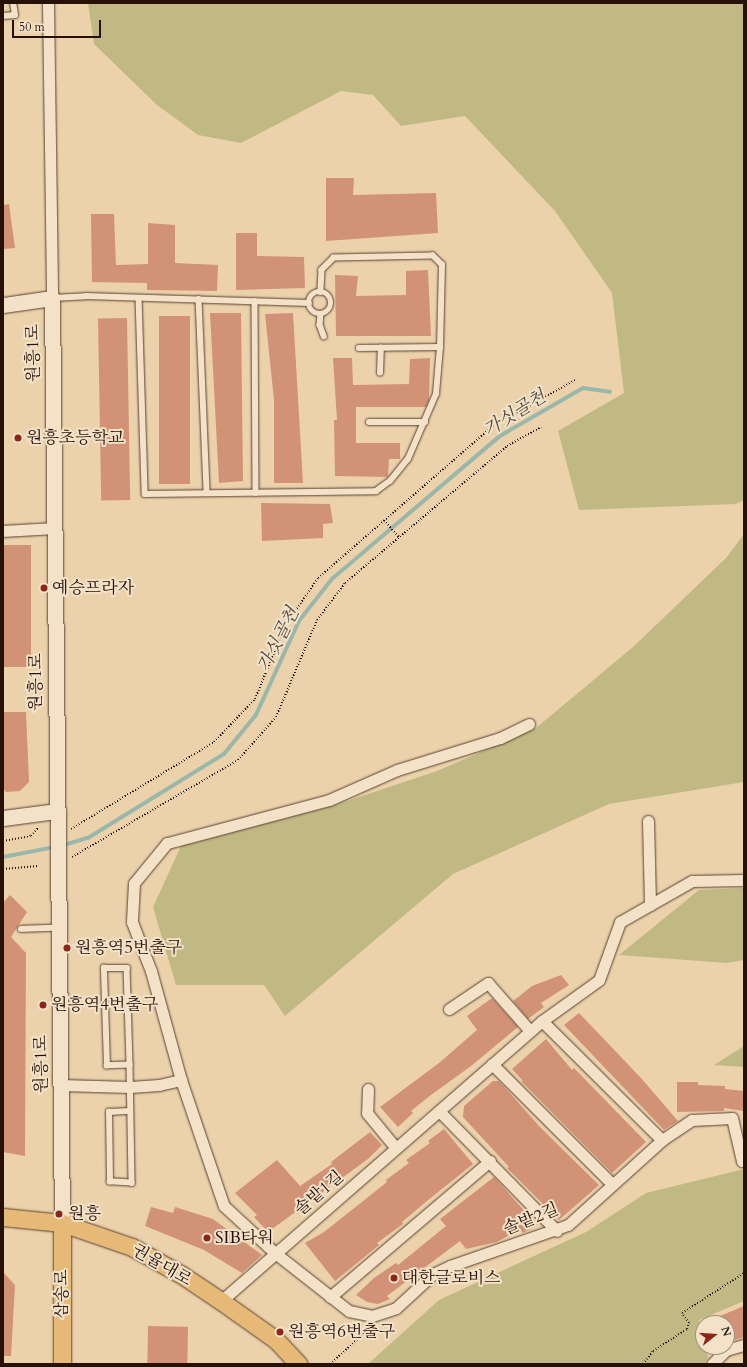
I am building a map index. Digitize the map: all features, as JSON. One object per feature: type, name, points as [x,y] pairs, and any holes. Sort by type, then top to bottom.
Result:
[{"type":"main road","name":"권율대로","points":[[3,1217],[62,1223],[132,1247],[182,1275],[276,1340],[298,1364]]},
{"type":"main road","name":"삼송로","points":[[62,1223],[62,1364]]},
{"type":"street","points":[[48,3],[52,298]]},
{"type":"street","name":"원흥1로","points":[[3,305],[52,298],[56,811],[58,836],[65,857],[58,928],[62,1223]]},
{"type":"street","points":[[3,531],[54,528]]},
{"type":"street","points":[[372,1316],[349,1311],[330,1297],[275,1253],[224,1206],[181,1080],[151,971],[132,922],[134,883],[167,843],[329,800],[397,770],[500,738],[529,724]]},
{"type":"street","points":[[3,818],[56,811]]},
{"type":"street","points":[[648,821],[650,905]]},
{"type":"street","name":"솔밭1길","points":[[220,1301],[542,1020],[599,980],[620,922],[692,881],[744,880]]},
{"type":"street","points":[[449,1009],[488,983],[530,1031]]},
{"type":"street","points":[[542,1020],[662,1140]]},
{"type":"street","points":[[492,1064],[612,1184]]},
{"type":"street","points":[[60,1085],[130,1087],[159,1085],[181,1080]]},
{"type":"street","points":[[368,1089],[367,1113],[396,1148]]},
{"type":"street","points":[[439,1110],[556,1230]]},
{"type":"street","name":"솔밭2길","points":[[372,1316],[396,1308],[433,1274],[450,1266],[568,1225],[662,1140],[692,1120],[732,1118],[742,1161],[744,1160]]},
{"type":"street","points":[[330,1297],[490,1161]]},
{"type":"street","points":[[712,1364],[726,1350],[744,1345]]},
{"type":"lane","points":[[3,16],[15,15],[13,3]]},
{"type":"lane","points":[[139,298],[146,494],[376,491],[390,481],[408,459],[436,394],[440,347],[442,266],[432,256],[334,258],[322,270],[321,292]]},
{"type":"lane","points":[[321,292],[328,295],[331,301],[330,308],[321,314],[311,310],[309,303],[314,294],[321,292]]},
{"type":"lane","points":[[52,298],[199,299],[309,303]]},
{"type":"lane","points":[[199,299],[207,493]]},
{"type":"lane","points":[[255,301],[256,493]]},
{"type":"lane","points":[[321,314],[320,325],[324,336]]},
{"type":"lane","points":[[359,348],[440,347]]},
{"type":"lane","points":[[380,373],[381,348]]},
{"type":"lane","points":[[369,422],[425,422]]},
{"type":"lane","points":[[21,929],[58,928]]},
{"type":"lane","points":[[130,1065],[107,1066],[104,968],[127,968],[130,1065],[132,1183],[110,1182],[109,1112],[130,1111]]},
{"type":"path","points":[[71,829],[214,742],[254,699],[285,626],[318,578],[493,426],[575,380]]},
{"type":"path","points":[[65,857],[238,760],[276,717],[317,620],[345,583],[506,446],[541,427]]},
{"type":"path","points":[[384,520],[399,537]]},
{"type":"path","points":[[3,841],[31,836],[38,828]]},
{"type":"path","points":[[3,869],[38,866]]},
{"type":"path","points":[[643,1364],[653,1351],[687,1329],[688,1323],[682,1313],[744,1274]]},
{"type":"path","points":[[330,1364],[370,1330],[372,1316]]},
{"type":"shaded area","points":[[88,3],[744,3],[744,500],[736,504],[579,510],[558,431],[624,393],[612,293],[555,211],[465,116],[401,126],[373,95],[341,91],[241,143],[198,135],[157,105],[94,44]]},
{"type":"shaded area","points":[[744,534],[744,782],[609,804],[453,874],[285,1016],[264,985],[176,985],[153,907],[181,846],[332,806],[437,771],[536,728],[633,647],[726,558]]},
{"type":"shaded area","points":[[744,888],[744,960],[727,963],[619,955],[699,890]]},
{"type":"shaded area","points":[[744,1046],[744,1067],[714,1065]]},
{"type":"shaded area","points":[[744,1169],[744,1301],[711,1315],[695,1315],[695,1355],[708,1355],[704,1364],[368,1364],[439,1300],[586,1232],[646,1193]]},
{"type":"building","points":[[326,178],[354,178],[353,195],[436,193],[438,233],[326,241]]},
{"type":"building","points":[[9,204],[15,248],[3,249],[3,205]]},
{"type":"building","points":[[91,214],[114,214],[116,265],[148,264],[148,223],[175,225],[175,263],[218,265],[217,291],[147,290],[147,283],[92,282]]},
{"type":"building","points":[[236,233],[257,233],[257,256],[304,257],[305,288],[236,290]]},
{"type":"building","points":[[428,270],[431,336],[336,336],[335,275],[358,276],[356,296],[406,295],[406,271]]},
{"type":"building","points":[[210,313],[241,313],[243,481],[219,483]]},
{"type":"building","points":[[293,313],[303,483],[274,483],[274,400],[265,314]]},
{"type":"building","points":[[159,316],[190,316],[190,484],[159,484]]},
{"type":"building","points":[[127,318],[130,500],[101,500],[98,319]]},
{"type":"building","points":[[333,358],[352,358],[353,385],[409,384],[410,359],[430,358],[429,401],[426,407],[356,407],[356,443],[400,443],[400,459],[389,459],[388,477],[335,476],[334,420],[337,420]]},
{"type":"building","points":[[261,503],[330,504],[333,523],[323,524],[323,538],[262,541]]},
{"type":"building","points":[[3,545],[31,545],[31,667],[3,667]]},
{"type":"building","points":[[3,712],[26,712],[29,782],[20,791],[6,792],[3,788]]},
{"type":"building","points":[[10,895],[27,912],[11,937],[26,953],[25,1156],[3,1152],[3,903]]},
{"type":"building","points":[[561,975],[569,985],[541,1003],[544,1007],[528,1019],[513,1001],[532,986]]},
{"type":"building","points":[[492,998],[518,1027],[471,1066],[411,1111],[413,1113],[398,1127],[380,1107],[439,1063],[477,1030],[467,1016]]},
{"type":"building","points":[[579,1013],[641,1078],[678,1121],[664,1130],[564,1025]]},
{"type":"building","points":[[546,1039],[572,1070],[574,1068],[646,1142],[612,1173],[521,1081],[523,1081],[512,1069]]},
{"type":"building","points":[[493,1081],[499,1081],[540,1127],[599,1185],[559,1220],[507,1168],[509,1167],[463,1117],[464,1106]]},
{"type":"building","points":[[677,1082],[698,1082],[698,1085],[725,1086],[725,1089],[744,1091],[744,1111],[724,1108],[724,1111],[677,1112]]},
{"type":"building","points":[[444,1129],[473,1164],[402,1222],[403,1224],[377,1243],[379,1245],[335,1281],[305,1243],[324,1232],[387,1182],[386,1180],[409,1163],[406,1160],[430,1143],[428,1141]]},
{"type":"building","points":[[370,1132],[382,1145],[368,1159],[268,1232],[254,1217],[257,1215],[235,1193],[277,1160],[300,1186],[332,1164],[331,1162]]},
{"type":"building","points":[[494,1177],[537,1225],[523,1233],[520,1229],[497,1242],[466,1249],[460,1241],[387,1296],[390,1299],[378,1304],[367,1302],[356,1295],[374,1278],[396,1263],[398,1265],[446,1226],[440,1219]]},
{"type":"building","name":"SIB타워","points":[[151,1207],[173,1213],[175,1207],[213,1219],[262,1255],[242,1273],[204,1250],[145,1226]]},
{"type":"building","points":[[3,1272],[15,1285],[11,1356],[3,1356]]},
{"type":"building","points":[[744,1306],[744,1337],[735,1340],[735,1315],[722,1315]]},
{"type":"building","points":[[148,1326],[188,1327],[187,1364],[147,1364]]},
{"type":"waterway","name":"가싯골천","points":[[61,846],[88,838],[224,754],[256,715],[299,621],[332,579],[500,436],[583,388],[610,392]]},
{"type":"waterway","name":"가싯골천","points":[[3,857],[55,847]]},
{"type":"place","name":"원흥초등학교","points":[[18,438]]},
{"type":"place","name":"예승프라자","points":[[44,588]]},
{"type":"place","name":"원흥역5번출구","points":[[67,948]]},
{"type":"place","name":"원흥역4번출구","points":[[43,1005]]},
{"type":"place","name":"원흥","points":[[59,1214]]},
{"type":"place","name":"SIB타워","points":[[207,1238]]},
{"type":"place","name":"대한글로비스","points":[[394,1278]]},
{"type":"place","name":"원흥역6번출구","points":[[280,1332]]}]
